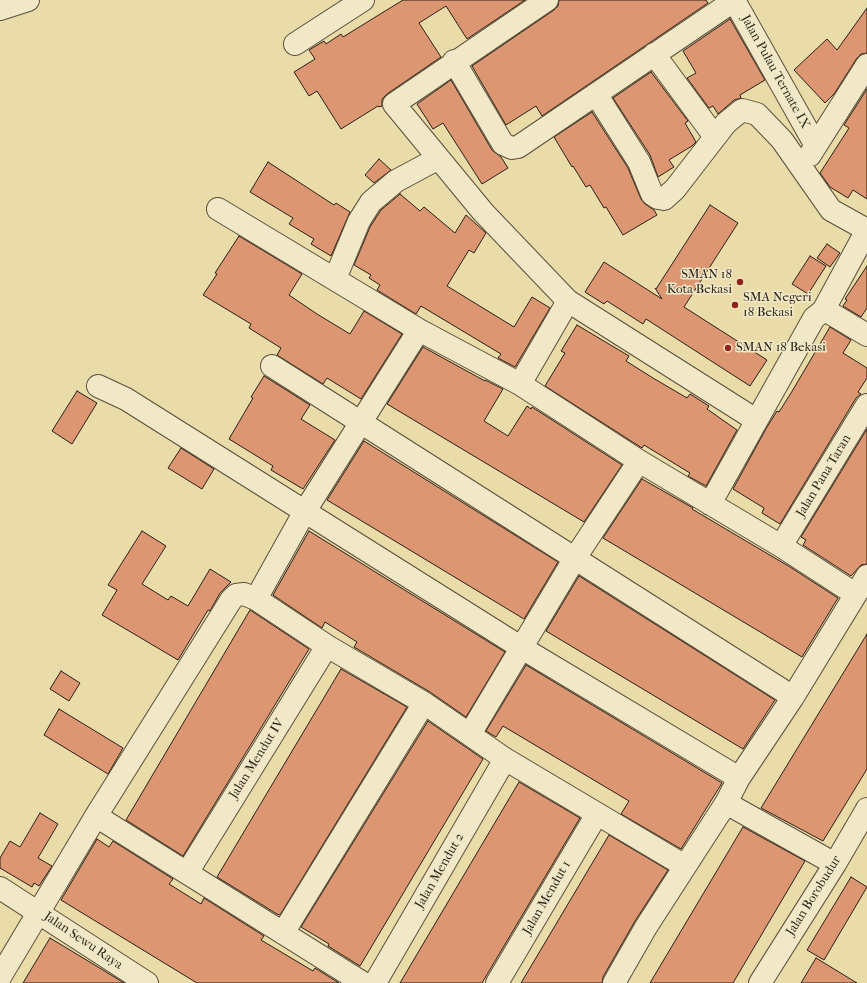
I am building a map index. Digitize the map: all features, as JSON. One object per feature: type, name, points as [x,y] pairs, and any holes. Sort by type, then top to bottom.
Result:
[{"type":"street","points":[[0,9],[28,0]]},
{"type":"street","points":[[295,44],[362,0]]},
{"type":"street","points":[[547,0],[454,61],[394,104],[483,212],[568,301],[756,420]]},
{"type":"street","points":[[454,61],[503,144],[512,148],[518,147],[654,54],[726,2]]},
{"type":"street","name":"Jalan Pulau Ternate IX","points":[[726,2],[815,144]]},
{"type":"street","points":[[654,54],[715,137]]},
{"type":"street","points":[[803,168],[815,144],[867,65]]},
{"type":"street","points":[[596,94],[639,162],[652,194],[658,198],[664,199],[674,190],[726,124],[742,110],[757,114],[782,140],[831,210],[867,230],[823,311],[814,318],[710,504]]},
{"type":"street","points":[[335,279],[359,221],[371,202],[396,181],[438,158]]},
{"type":"street","points":[[218,209],[419,330],[520,384],[639,461],[781,546],[855,594]]},
{"type":"street","points":[[520,384],[568,301]]},
{"type":"street","points":[[823,311],[867,335]]},
{"type":"street","points":[[256,599],[305,511],[362,423],[419,330]]},
{"type":"street","points":[[272,366],[793,697]]},
{"type":"street","points":[[98,386],[126,399],[522,648],[739,778]]},
{"type":"street","name":"Jalan Pana Taran","points":[[781,546],[867,405]]},
{"type":"street","points":[[470,734],[575,558],[639,461]]},
{"type":"street","points":[[614,983],[646,926],[726,803],[739,778],[793,697],[867,576]]},
{"type":"street","points":[[0,977],[96,816],[231,600],[236,595],[244,594],[256,599],[327,646],[424,703],[505,759],[685,866]]},
{"type":"street","name":"Jalan Mendut IV","points":[[187,873],[327,646]]},
{"type":"street","points":[[283,933],[424,703]]},
{"type":"street","name":"Jalan Mendut 2","points":[[375,983],[505,759]]},
{"type":"street","points":[[726,803],[835,864]]},
{"type":"street","name":"Jalan Borobudur","points":[[760,983],[835,864],[867,809]]},
{"type":"street","name":"Jalan Mendut 1","points":[[497,983],[597,814]]},
{"type":"street","points":[[96,816],[363,983]]},
{"type":"street","name":"Jalan Sewu Raya","points":[[0,888],[39,912],[120,976],[147,983]]},
{"type":"building","points":[[403,0],[525,0],[467,39],[446,6],[419,23],[441,57],[387,94],[382,99],[382,106],[378,106],[341,129],[317,91],[309,96],[294,72],[315,59],[309,50],[324,41],[326,44],[341,34],[343,37]]},
{"type":"building","points":[[559,0],[706,0],[708,3],[542,116],[536,106],[506,125],[472,66],[554,10],[558,6]]},
{"type":"building","points":[[867,8],[867,53],[861,54],[857,58],[834,94],[825,103],[794,70],[827,39],[837,50]]},
{"type":"building","points":[[730,19],[765,80],[740,95],[741,98],[734,100],[718,114],[713,106],[709,108],[687,78],[696,73],[683,51]]},
{"type":"building","points":[[651,72],[688,121],[685,123],[696,142],[669,160],[674,167],[658,177],[650,155],[613,98]]},
{"type":"building","points":[[451,80],[492,150],[501,157],[508,168],[482,184],[443,123],[433,129],[417,104]]},
{"type":"building","points":[[867,89],[867,199],[853,190],[848,198],[830,187],[820,173],[849,128],[844,125]]},
{"type":"building","points":[[592,112],[628,168],[641,199],[645,204],[654,210],[657,215],[623,235],[606,207],[604,208],[590,185],[586,187],[554,137]]},
{"type":"building","points":[[379,159],[391,170],[374,183],[365,175]]},
{"type":"building","points":[[268,162],[334,205],[336,203],[350,212],[331,256],[311,244],[314,239],[289,224],[293,218],[250,192]]},
{"type":"building","points":[[400,194],[420,211],[424,207],[455,233],[466,215],[486,233],[474,253],[469,250],[447,286],[514,327],[532,297],[550,308],[515,367],[498,358],[501,354],[421,306],[416,314],[377,290],[380,285],[369,278],[371,275],[354,265],[370,227],[381,210]]},
{"type":"building","points":[[710,205],[738,223],[684,307],[767,360],[750,386],[646,319],[643,324],[607,301],[604,304],[585,292],[604,262],[662,299],[655,288],[656,289]]},
{"type":"building","points":[[239,236],[302,274],[289,295],[350,334],[364,311],[402,334],[361,399],[327,378],[323,384],[277,355],[281,348],[249,328],[251,324],[203,295],[217,274],[215,273]]},
{"type":"building","points":[[827,244],[840,253],[830,267],[817,258]]},
{"type":"building","points":[[810,256],[826,266],[808,294],[792,284]]},
{"type":"building","points":[[867,266],[867,308],[861,317],[843,306],[847,300],[845,299]]},
{"type":"building","points":[[577,325],[629,356],[626,361],[653,378],[687,398],[690,394],[709,406],[707,409],[737,430],[706,486],[688,476],[690,473],[644,445],[642,448],[545,386],[565,353],[561,351]]},
{"type":"building","points":[[830,327],[851,340],[843,353],[867,368],[867,378],[858,392],[861,394],[856,398],[780,524],[762,513],[764,508],[733,489],[767,427],[791,393]]},
{"type":"building","points":[[423,347],[485,381],[503,389],[484,421],[508,436],[527,406],[531,409],[532,407],[622,465],[584,522],[387,404]]},
{"type":"building","points":[[264,376],[310,405],[301,419],[335,440],[303,489],[271,470],[273,466],[229,439]]},
{"type":"building","points":[[77,391],[97,403],[72,444],[52,431]]},
{"type":"building","points":[[867,429],[867,564],[861,565],[851,576],[803,545],[806,540],[801,537]]},
{"type":"building","points":[[364,441],[558,562],[524,619],[327,500]]},
{"type":"building","points":[[181,448],[214,469],[202,489],[168,468]]},
{"type":"building","points":[[642,479],[693,508],[692,509],[790,567],[838,598],[802,657],[603,538]]},
{"type":"building","points":[[142,531],[166,546],[142,584],[168,600],[171,596],[188,606],[210,569],[231,582],[220,593],[210,611],[208,610],[178,660],[102,615],[117,590],[108,585]]},
{"type":"building","points":[[309,531],[505,652],[466,717],[430,692],[354,647],[357,642],[325,622],[322,628],[273,595]]},
{"type":"building","points":[[579,576],[775,700],[743,749],[546,631]]},
{"type":"building","points":[[250,610],[309,649],[183,856],[126,820]]},
{"type":"building","points":[[867,634],[867,769],[823,841],[761,808]]},
{"type":"building","points":[[526,665],[722,783],[681,849],[621,814],[629,801],[503,726],[496,737],[486,731]]},
{"type":"building","points":[[341,669],[407,707],[280,915],[217,877]]},
{"type":"building","points":[[61,671],[80,683],[69,701],[50,689]]},
{"type":"building","points":[[59,709],[123,748],[108,774],[44,735]]},
{"type":"building","points":[[428,721],[483,759],[360,966],[328,946],[329,944],[301,927]]},
{"type":"building","points":[[519,782],[580,818],[482,983],[400,983]]},
{"type":"building","points":[[40,813],[58,824],[38,858],[52,866],[39,886],[34,883],[32,887],[0,868],[0,858],[10,841],[20,847]]},
{"type":"building","points":[[743,827],[805,861],[733,983],[650,983]]},
{"type":"building","points":[[609,835],[668,870],[635,921],[603,977],[602,983],[521,983]]},
{"type":"building","points":[[97,839],[109,847],[113,841],[173,879],[169,884],[201,904],[204,898],[264,936],[261,940],[313,971],[315,968],[339,983],[197,983],[61,900]]},
{"type":"building","points":[[851,877],[867,887],[824,960],[807,950]]},
{"type":"building","points":[[50,938],[103,970],[124,983],[23,983]]},
{"type":"building","points":[[816,958],[857,983],[801,983]]},
{"type":"place","name":"SMAN 18 Kota Bekasi","points":[[740,282]]},
{"type":"place","name":"SMA Negeri 18 Bekasi","points":[[735,305]]},
{"type":"place","name":"SMAN 18 Bekasi","points":[[728,348]]}]
